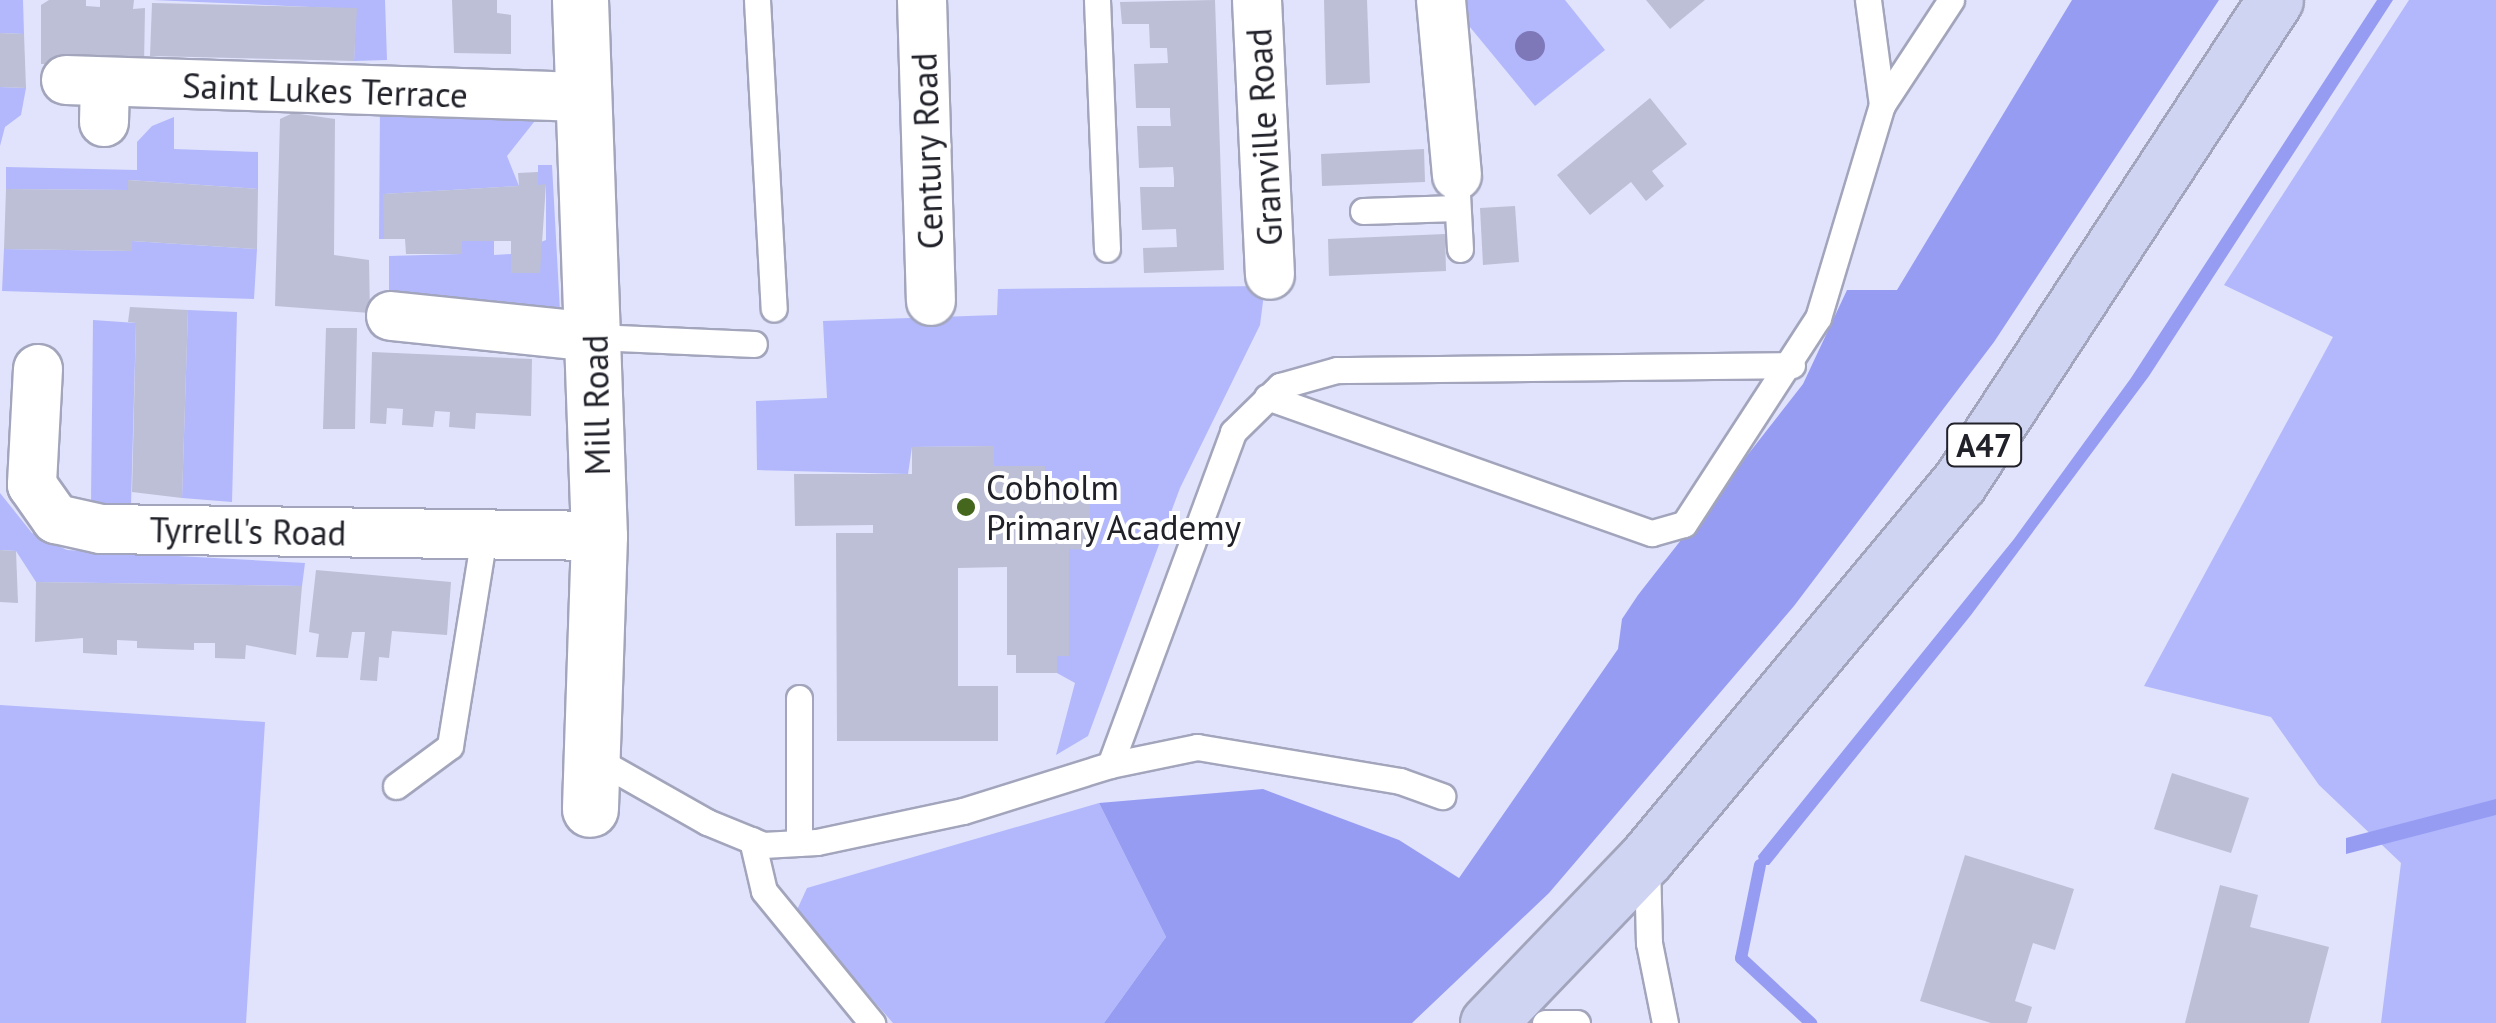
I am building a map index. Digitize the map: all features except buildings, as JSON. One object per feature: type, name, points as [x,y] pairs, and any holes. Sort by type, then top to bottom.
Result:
[{"type":"highway","name":"A47","points":[[1488,1023],[1648,857],[1959,483],[2275,0]]},
{"type":"street","name":"Mill Road","points":[[580,0],[595,337],[598,536],[593,784]]},
{"type":"street","name":"Century Road","points":[[922,0],[932,301]]},
{"type":"street","name":"Granville Road","points":[[1257,0],[1270,275]]},
{"type":"street","points":[[1441,0],[1457,191]]},
{"type":"street","name":"Saint Lukes Terrace","points":[[92,95],[584,97]]},
{"type":"street","points":[[391,316],[595,337]]},
{"type":"street","name":"Tyrrell's Road","points":[[38,368],[32,484],[56,519],[101,528],[598,536]]},
{"type":"lane","points":[[757,0],[774,308]]},
{"type":"lane","points":[[1097,0],[1108,249]]},
{"type":"lane","points":[[1868,0],[1882,105]]},
{"type":"lane","points":[[1268,397],[1652,533],[1670,532],[1684,524],[1792,365],[1818,318],[1882,105],[1952,0]]},
{"type":"lane","points":[[1363,212],[1457,191],[1460,249]]},
{"type":"lane","points":[[595,337],[754,344]]},
{"type":"lane","points":[[1110,765],[1232,432],[1268,397],[1296,378],[1336,370],[1792,365]]},
{"type":"lane","points":[[396,786],[450,746],[484,536]]},
{"type":"lane","points":[[798,843],[799,698]]},
{"type":"lane","points":[[593,784],[752,840],[798,843],[963,810],[1110,765],[1196,747],[1400,781],[1442,796]]},
{"type":"lane","points":[[752,840],[764,890],[872,1023]]},
{"type":"lane","points":[[1648,857],[1648,944],[1665,1023]]},
{"type":"lane","points":[[1545,1023],[1576,1023]]},
{"type":"shaded area","points":[[0,0],[23,0],[24,34],[0,33]]},
{"type":"shaded area","points":[[153,0],[385,0],[387,60],[354,61],[356,9]]},
{"type":"shaded area","points":[[1456,0],[1565,0],[1605,50],[1535,106],[1460,15]]},
{"type":"shaded area","points":[[2072,0],[2219,0],[1994,342],[1794,606],[1549,893],[1412,1023],[1104,1023],[1166,937],[1099,803],[1263,789],[1399,840],[1459,878],[1618,649],[1622,619],[1638,595],[1803,384],[1847,290],[1897,290]]},
{"type":"shaded area","points":[[2377,0],[2393,0],[2149,376],[1971,615],[1769,865],[1760,865],[1758,856],[2014,539],[2131,378]]},
{"type":"shaded area","points":[[2409,0],[2496,0],[2496,1023],[2381,1023],[2401,863],[2319,785],[2271,717],[2144,686],[2333,337],[2224,285]]},
{"type":"shaded area","points":[[0,87],[26,88],[21,115],[5,127],[0,146]]},
{"type":"shaded area","points":[[380,106],[538,117],[507,156],[519,186],[384,194],[384,239],[379,239]]},
{"type":"shaded area","points":[[174,117],[174,149],[258,152],[258,189],[129,180],[128,190],[6,189],[6,167],[137,170],[137,142],[152,126]]},
{"type":"shaded area","points":[[538,165],[552,165],[560,311],[389,306],[389,256],[461,254],[462,241],[494,241],[494,255],[511,254],[546,240],[546,185],[538,185]]},
{"type":"shaded area","points":[[132,241],[257,249],[254,299],[2,291],[4,249],[131,251]]},
{"type":"shaded area","points":[[1265,286],[1260,325],[1180,488],[1088,736],[1056,755],[1075,683],[1057,673],[1057,656],[1069,655],[1069,549],[1090,549],[1089,500],[1045,500],[1044,466],[994,466],[994,446],[912,447],[908,474],[757,470],[756,401],[827,398],[823,321],[997,315],[998,289]]},
{"type":"shaded area","points":[[188,310],[237,312],[232,502],[182,498]]},
{"type":"shaded area","points":[[93,320],[136,323],[131,505],[91,502]]},
{"type":"shaded area","points":[[0,493],[32,533],[67,550],[305,563],[302,586],[36,582],[16,551],[0,550]]},
{"type":"shaded area","points":[[0,705],[265,722],[246,1023],[0,1023]]},
{"type":"shaded area","points":[[2496,799],[2496,815],[2346,854],[2346,838]]},
{"type":"shaded area","points":[[1099,803],[1166,937],[1104,1023],[893,1023],[796,912],[807,888]]},
{"type":"waterway","points":[[1568,791],[2042,192],[2164,0]]},
{"type":"waterway","points":[[1760,865],[1741,958],[1811,1023]]},
{"type":"place","name":"Cobholm Primary Academy","points":[[966,507]]}]
